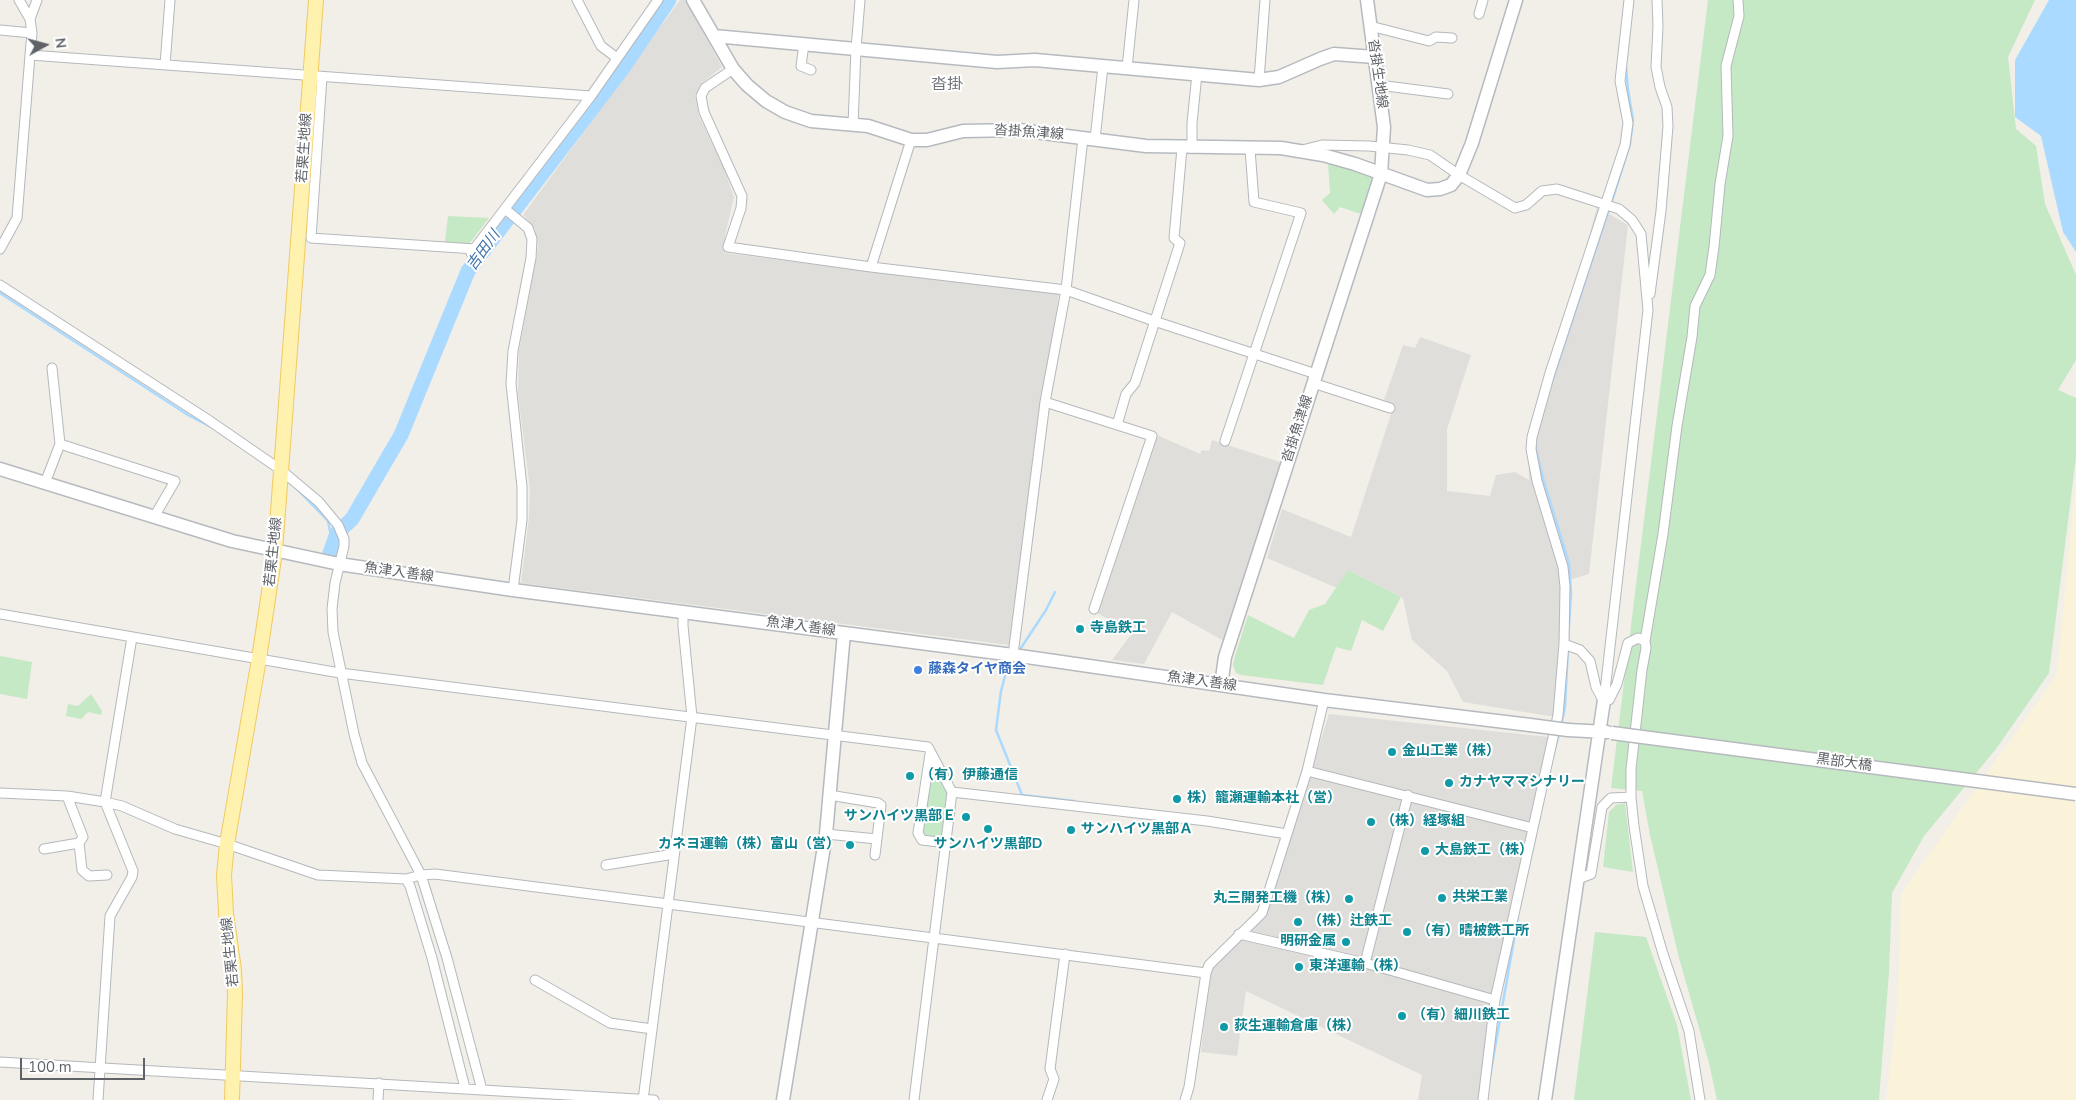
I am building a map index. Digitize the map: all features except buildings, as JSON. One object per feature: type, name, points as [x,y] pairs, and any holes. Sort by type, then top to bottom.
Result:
[{"type":"main road","name":"若栗生地線","points":[[232,1100],[235,994],[234,970],[226,913],[224,875],[227,844],[259,659],[275,552],[316,76],[316,0]]},
{"type":"main road","name":"沓掛魚津線","points":[[693,0],[733,70],[766,101],[785,112],[811,121],[868,126],[911,140],[927,140],[963,131],[1019,130],[1146,146],[1280,148],[1355,164],[1381,174]]},
{"type":"main road","name":"沓掛生地線","points":[[1367,0],[1384,128],[1384,148]]},
{"type":"main road","points":[[1381,174],[1427,190],[1440,189],[1451,185],[1459,175],[1472,143],[1516,0]]},
{"type":"main road","points":[[714,36],[997,62],[1035,60],[1259,80],[1279,78],[1334,54],[1375,57]]},
{"type":"main road","name":"沓掛魚津線","points":[[1221,685],[1225,657],[1381,174],[1384,148]]},
{"type":"main road","name":"魚津入善線","points":[[0,469],[232,541],[275,552],[339,564],[513,590],[1014,655],[1324,700],[1568,730],[1612,733]]},
{"type":"main road","points":[[783,1100],[826,834],[844,633]]},
{"type":"main road","points":[[1545,1100],[1604,700]]},
{"type":"main road","name":"黒部大橋","points":[[1612,733],[2076,794]]},
{"type":"street","points":[[0,249],[17,218],[32,33],[30,19],[19,0]]},
{"type":"street","points":[[30,19],[37,0]]},
{"type":"street","points":[[165,65],[170,0]]},
{"type":"street","points":[[577,0],[601,46],[617,58]]},
{"type":"street","points":[[316,76],[311,238],[473,251],[591,96],[658,0]]},
{"type":"street","points":[[853,125],[860,0]]},
{"type":"street","points":[[1128,68],[1134,0]]},
{"type":"street","points":[[1259,80],[1265,0]]},
{"type":"street","points":[[1479,14],[1483,0]]},
{"type":"street","points":[[1511,17],[1522,0]]},
{"type":"street","points":[[1483,1100],[1495,1000],[1558,715],[1564,644],[1565,587],[1563,567],[1537,481],[1531,449],[1532,437],[1550,373],[1625,145],[1628,123],[1620,81],[1629,0]]},
{"type":"street","points":[[1604,700],[1661,211],[1668,126],[1667,107],[1660,88],[1656,67],[1657,0]]},
{"type":"street","points":[[1658,26],[1662,0]]},
{"type":"street","points":[[1700,1100],[1689,1031],[1662,954],[1643,886],[1631,797],[1631,769],[1646,641],[1663,534],[1677,426],[1692,337],[1695,306],[1710,275],[1713,256],[1720,184],[1728,136],[1726,66],[1739,16],[1738,0]]},
{"type":"street","points":[[1370,26],[1429,41],[1436,37],[1452,38]]},
{"type":"street","points":[[0,30],[32,33]]},
{"type":"street","points":[[804,44],[801,66],[811,70]]},
{"type":"street","points":[[30,55],[591,96]]},
{"type":"street","points":[[1014,655],[1045,402],[1066,290],[1089,139],[1103,66]]},
{"type":"street","points":[[733,70],[705,88],[701,96],[704,112],[742,196],[741,208],[728,247],[871,267],[1066,290],[1154,321],[1256,353],[1390,408]]},
{"type":"street","points":[[1117,425],[1126,394],[1135,383],[1180,243],[1174,238],[1192,123],[1197,74]]},
{"type":"street","points":[[1378,85],[1448,94]]},
{"type":"street","points":[[871,267],[911,140]]},
{"type":"street","points":[[1299,151],[1322,145],[1369,146],[1408,150],[1430,155],[1459,175],[1515,208],[1526,205],[1542,191],[1558,189],[1619,209],[1632,220],[1641,234],[1648,310]]},
{"type":"street","points":[[1226,441],[1301,213],[1254,202],[1250,149]]},
{"type":"street","points":[[505,210],[528,228],[532,239],[531,258],[512,351],[511,384],[522,487],[522,520],[513,590]]},
{"type":"street","points":[[0,285],[207,419],[281,470],[318,502],[338,525],[344,539],[332,609],[333,632],[340,673],[362,764],[421,875],[447,958],[482,1090]]},
{"type":"street","points":[[46,483],[60,444],[52,368]]},
{"type":"street","points":[[1045,402],[1152,436],[1094,609]]},
{"type":"street","points":[[60,444],[175,481],[154,517]]},
{"type":"street","points":[[643,1099],[692,717],[683,612]]},
{"type":"street","points":[[0,614],[340,673],[928,747],[930,754],[952,792],[914,1100]]},
{"type":"street","points":[[98,1100],[110,916],[133,871],[104,802],[132,637]]},
{"type":"street","points":[[1604,700],[1609,700],[1617,684],[1628,643],[1638,638],[1646,641]]},
{"type":"street","points":[[1564,644],[1580,650],[1590,662],[1596,687],[1604,700]]},
{"type":"street","points":[[1185,1100],[1189,1087],[1208,965],[1262,913],[1307,772],[1324,700]]},
{"type":"street","points":[[930,754],[918,833],[922,840],[946,843]]},
{"type":"street","points":[[1307,772],[1408,795],[1533,828]]},
{"type":"street","points":[[952,792],[1207,821],[1287,834]]},
{"type":"street","points":[[0,794],[67,796],[122,806],[175,829],[318,874],[406,879],[435,874],[1206,973]]},
{"type":"street","points":[[829,795],[881,805],[875,855]]},
{"type":"street","points":[[1365,963],[1408,795]]},
{"type":"street","points":[[67,796],[83,837],[80,843],[82,870],[88,876],[107,876]]},
{"type":"street","points":[[1578,879],[1591,874],[1602,807],[1611,798],[1631,797]]},
{"type":"street","points":[[826,834],[877,840]]},
{"type":"street","points":[[44,849],[80,843]]},
{"type":"street","points":[[606,865],[674,854]]},
{"type":"street","points":[[406,879],[410,886],[432,958],[465,1088]]},
{"type":"street","points":[[1239,934],[1365,963],[1495,1000]]},
{"type":"street","points":[[1047,1100],[1054,1079],[1050,1069],[1065,954]]},
{"type":"street","points":[[535,980],[610,1023],[652,1029]]},
{"type":"street","points":[[0,1062],[654,1100]]},
{"type":"street","points":[[378,1100],[379,1083]]},
{"type":"shaded area","points":[[680,0],[685,0],[722,67],[702,83],[695,95],[699,116],[724,168],[734,197],[725,236],[725,253],[1059,293],[1009,645],[521,583],[529,517],[530,489],[518,394],[519,351],[538,246],[535,229],[523,215]]},
{"type":"shaded area","points":[[1597,207],[1628,225],[1589,574],[1562,582],[1555,717],[1463,702],[1447,671],[1412,640],[1403,598],[1348,570],[1337,588],[1267,558],[1282,509],[1351,537],[1394,405],[1384,400],[1403,345],[1415,348],[1420,337],[1471,355],[1447,429],[1447,491],[1490,496],[1496,475],[1515,472],[1529,480],[1528,437],[1577,282]]},
{"type":"shaded area","points":[[1157,435],[1200,454],[1202,450],[1209,451],[1212,440],[1283,463],[1224,641],[1172,612],[1144,664],[1112,660],[1133,632],[1097,613]]},
{"type":"shaded area","points":[[1329,714],[1549,737],[1480,1093],[1490,1100],[1418,1100],[1422,1075],[1246,991],[1237,1056],[1201,1052],[1210,970],[1268,911]]},
{"type":"green space","points":[[1708,0],[2035,0],[2008,57],[2016,129],[2036,146],[2045,204],[2076,275],[2076,360],[2058,390],[2076,398],[2076,457],[2049,673],[1996,749],[1924,836],[1892,893],[1889,972],[1879,1100],[1717,1100],[1709,1063],[1679,958],[1650,835],[1642,791],[1611,788]]},
{"type":"green space","points":[[1328,162],[1372,175],[1361,214],[1340,207],[1334,214],[1322,200],[1330,193]]},
{"type":"green space","points":[[448,216],[489,218],[469,244],[445,242]]},
{"type":"green space","points":[[1348,570],[1401,597],[1383,631],[1362,620],[1351,651],[1336,647],[1323,685],[1236,673],[1233,665],[1248,615],[1294,638],[1309,610],[1325,604]]},
{"type":"green space","points":[[0,656],[32,662],[27,699],[0,694]]},
{"type":"green space","points":[[91,694],[102,711],[101,715],[88,712],[81,719],[66,716],[68,704],[78,706]]},
{"type":"green space","points":[[935,766],[949,791],[942,838],[926,836],[923,830],[932,767]]},
{"type":"green space","points":[[1625,803],[1633,872],[1603,867],[1609,812],[1616,805]]},
{"type":"green space","points":[[1595,932],[1646,937],[1677,1025],[1691,1100],[1574,1100]]},
{"type":"sand","points":[[2076,476],[2076,1100],[1886,1100],[1898,1001],[1901,894],[2057,675]]},
{"type":"water","points":[[2049,0],[2076,0],[2076,252],[2063,232],[2041,136],[2015,117],[2015,60]]},
{"type":"waterway","name":"吉田川","points":[[330,553],[337,533],[352,519],[401,435],[468,271],[623,68],[669,0]]},
{"type":"waterway","points":[[1611,204],[1630,144],[1633,120],[1626,66]]},
{"type":"waterway","points":[[1553,379],[1609,209]]},
{"type":"waterway","points":[[0,293],[188,415],[215,429]]},
{"type":"waterway","points":[[1535,445],[1544,482],[1569,563],[1571,593],[1568,642]]},
{"type":"waterway","points":[[296,488],[328,521],[333,546]]},
{"type":"waterway","points":[[1019,651],[1046,610],[1055,592]]},
{"type":"waterway","points":[[1561,726],[1565,707],[1568,647]]},
{"type":"waterway","points":[[1013,659],[1008,665],[1001,691],[996,730],[1022,795],[1074,801]]},
{"type":"waterway","points":[[1555,748],[1559,734]]},
{"type":"waterway","points":[[1490,1076],[1518,917]]},
{"type":"place","name":"寺島鉄工","points":[[1080,629]]},
{"type":"place","name":"藤森タイヤ商会","points":[[918,670]]},
{"type":"place","name":"金山工業（株）","points":[[1392,752]]},
{"type":"place","name":"（有）伊藤通信","points":[[910,776]]},
{"type":"place","name":"カナヤママシナリー","points":[[1449,783]]},
{"type":"place","name":"株）籠瀬運輸本社（営）","points":[[1177,799]]},
{"type":"place","name":"サンハイツ黒部Ｅ","points":[[966,817]]},
{"type":"place","name":"（株）経塚組","points":[[1371,822]]},
{"type":"place","name":"サンハイツ黒部D","points":[[988,829]]},
{"type":"place","name":"サンハイツ黒部Ａ","points":[[1071,830]]},
{"type":"place","name":"カネヨ運輸（株）富山（営）","points":[[850,845]]},
{"type":"place","name":"大島鉄工（株）","points":[[1425,851]]},
{"type":"place","name":"共栄工業","points":[[1442,898]]},
{"type":"place","name":"丸三開発工機（株）","points":[[1349,899]]},
{"type":"place","name":"（株）辻鉄工","points":[[1298,922]]},
{"type":"place","name":"（有）晴柀鉄工所","points":[[1407,932]]},
{"type":"place","name":"明研金属","points":[[1346,942]]},
{"type":"place","name":"東洋運輸（株）","points":[[1299,967]]},
{"type":"place","name":"（有）細川鉄工","points":[[1402,1016]]},
{"type":"place","name":"荻生運輸倉庫（株）","points":[[1224,1027]]},
{"type":"district","name":"沓掛","points":[[947,85]]}]
